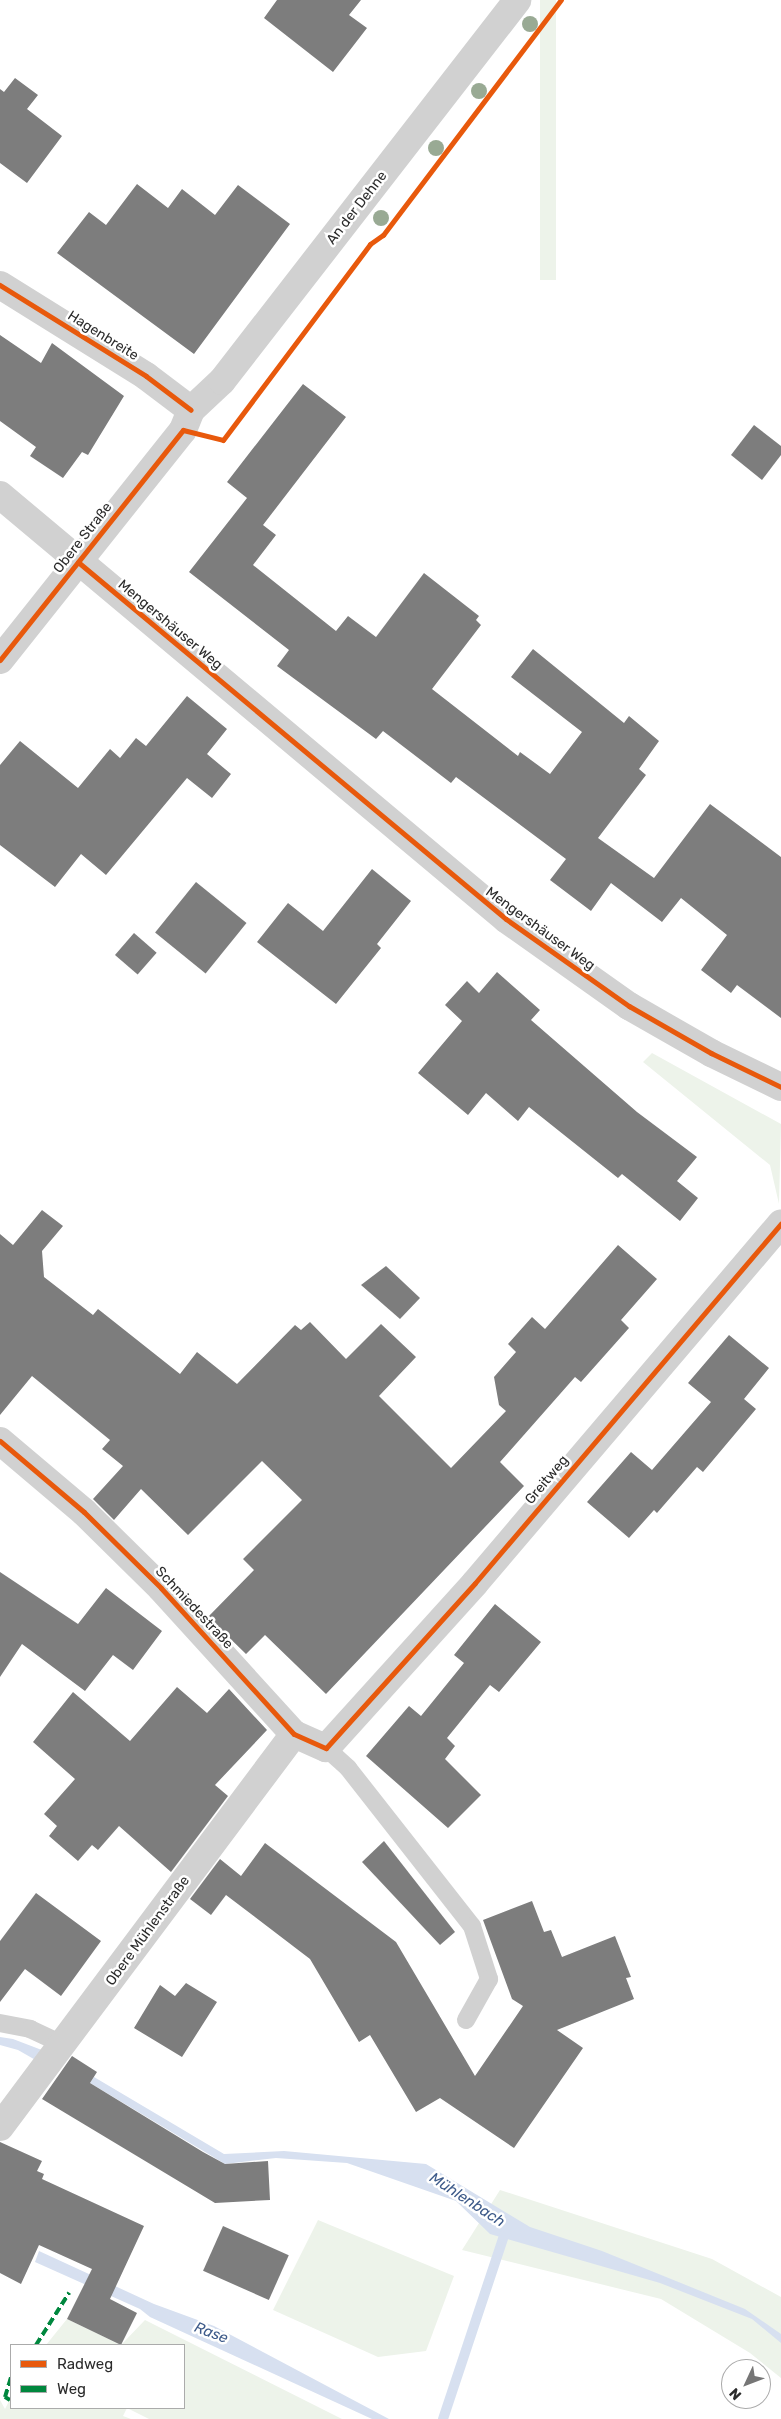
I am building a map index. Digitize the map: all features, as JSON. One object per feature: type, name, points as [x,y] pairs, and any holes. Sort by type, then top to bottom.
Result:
[{"type":"street","name":"An der Dehne","points":[[191,410],[222,381],[518,0]]},
{"type":"street","name":"Hagenbreite","points":[[0,285],[146,376],[191,410]]},
{"type":"street","name":"Obere Straße","points":[[0,660],[183,430],[191,410]]},
{"type":"street","name":"Mengershäuser Weg","points":[[0,495],[506,919],[629,1006],[711,1053],[781,1087]]},
{"type":"street","name":"Greitweg","points":[[326,1748],[475,1583],[781,1224]]},
{"type":"street","name":"Schmiedestraße","points":[[0,1441],[84,1512],[161,1588],[294,1734],[326,1748]]},
{"type":"street","name":"Obere Mühlenstraße","points":[[0,2127],[56,2056],[294,1734]]},
{"type":"lane","points":[[326,1748],[348,1768],[472,1926],[489,1979],[466,2020]]},
{"type":"lane","points":[[0,2023],[30,2029],[56,2056]]},
{"type":"shaded area","points":[[540,0],[556,0],[556,280],[540,280]]},
{"type":"shaded area","points":[[652,1053],[781,1124],[779,1204],[770,1165],[643,1062]]},
{"type":"shaded area","points":[[500,2190],[712,2259],[781,2297],[781,2378],[771,2370],[771,2359],[757,2359],[661,2299],[462,2250]]},
{"type":"shaded area","points":[[318,2220],[454,2276],[426,2351],[378,2357],[273,2310]]},
{"type":"shaded area","points":[[67,2319],[119,2344],[47,2344]]},
{"type":"shaded area","points":[[145,2320],[342,2419],[149,2419],[129,2409],[185,2409],[185,2344],[122,2344]]},
{"type":"shaded area","points":[[10,2399],[10,2409],[126,2409],[123,2416],[131,2419],[0,2419],[0,2400],[5,2409]]},
{"type":"water","points":[[0,2037],[13,2039],[47,2052],[39,2062],[18,2050],[0,2045]]},
{"type":"water","name":"Mühlenbach","points":[[94,2077],[224,2154],[284,2151],[426,2164],[530,2227],[602,2251],[745,2309],[781,2334],[781,2343],[752,2319],[660,2283],[490,2234],[456,2201],[347,2163],[276,2158],[225,2164],[90,2083]]},
{"type":"water","name":"Rase","points":[[39,2251],[154,2304],[214,2326],[389,2419],[372,2419],[150,2317],[140,2309],[35,2262]]},
{"type":"building","points":[[277,0],[361,0],[349,15],[367,28],[333,72],[264,18]]},
{"type":"building","points":[[15,78],[38,95],[27,109],[62,136],[27,183],[0,163],[0,89],[4,92]]},
{"type":"building","points":[[137,184],[168,208],[182,189],[215,215],[238,185],[290,224],[194,354],[57,253],[89,212],[106,225]]},
{"type":"building","points":[[0,335],[41,363],[52,343],[124,396],[88,455],[82,452],[63,478],[30,456],[36,447],[0,421]]},
{"type":"building","points":[[303,384],[346,417],[263,525],[276,535],[253,565],[336,631],[348,616],[376,637],[424,573],[479,616],[476,620],[481,625],[432,689],[518,756],[520,752],[550,774],[582,732],[511,677],[533,649],[624,723],[629,716],[659,741],[639,769],[646,775],[598,838],[654,878],[710,804],[781,857],[781,1018],[737,985],[731,993],[701,970],[727,935],[681,898],[662,922],[611,883],[591,911],[550,880],[566,859],[456,777],[451,783],[383,731],[376,739],[277,666],[289,650],[189,572],[247,498],[227,482]]},
{"type":"building","points":[[754,425],[781,446],[781,455],[762,480],[731,455]]},
{"type":"building","points":[[187,696],[227,729],[207,754],[231,774],[212,798],[187,778],[106,875],[81,854],[55,887],[0,845],[0,765],[20,741],[78,788],[110,749],[120,758],[136,738],[146,746]]},
{"type":"building","points":[[372,869],[411,901],[377,944],[381,948],[336,1004],[257,942],[288,903],[323,931]]},
{"type":"building","points":[[196,882],[247,923],[206,973],[155,933]]},
{"type":"building","points":[[134,933],[157,953],[138,975],[115,955]]},
{"type":"building","points":[[497,972],[540,1010],[531,1020],[637,1112],[697,1157],[677,1181],[698,1198],[680,1221],[622,1174],[618,1178],[529,1107],[518,1121],[486,1093],[468,1115],[418,1073],[462,1021],[445,1005],[467,981],[479,993]]},
{"type":"building","points":[[42,1210],[63,1226],[42,1251],[44,1277],[93,1315],[98,1309],[180,1374],[197,1352],[237,1384],[295,1325],[301,1330],[310,1322],[346,1359],[381,1324],[416,1357],[379,1396],[451,1468],[506,1411],[499,1405],[494,1377],[516,1352],[508,1344],[532,1317],[545,1329],[618,1245],[657,1279],[621,1320],[629,1328],[581,1382],[575,1377],[500,1462],[524,1486],[326,1694],[265,1635],[246,1654],[208,1617],[254,1570],[243,1559],[302,1500],[262,1461],[188,1535],[141,1489],[114,1520],[93,1499],[123,1466],[102,1449],[110,1440],[32,1376],[0,1415],[0,1234],[13,1245]]},
{"type":"building","points":[[386,1266],[420,1298],[400,1319],[361,1285]]},
{"type":"building","points":[[729,1335],[769,1368],[744,1399],[756,1409],[703,1472],[697,1467],[657,1513],[654,1510],[629,1538],[587,1502],[631,1452],[652,1470],[711,1402],[688,1383]]},
{"type":"building","points":[[0,1572],[78,1624],[106,1588],[162,1631],[133,1670],[113,1655],[85,1691],[22,1644],[0,1677]]},
{"type":"building","points":[[495,1604],[541,1642],[499,1692],[490,1685],[447,1738],[455,1746],[445,1759],[481,1795],[448,1828],[366,1756],[409,1706],[421,1716],[464,1663],[454,1655]]},
{"type":"building","points":[[177,1687],[207,1713],[229,1689],[267,1730],[215,1785],[228,1796],[171,1872],[119,1826],[98,1850],[92,1845],[78,1861],[49,1836],[57,1826],[44,1814],[75,1779],[33,1742],[73,1692],[130,1741]]},
{"type":"building","points":[[384,1841],[455,1932],[440,1945],[362,1862]]},
{"type":"building","points":[[265,1843],[396,1942],[475,2076],[523,2006],[512,1999],[483,1920],[532,1901],[544,1932],[551,1930],[562,1957],[615,1936],[631,1977],[626,1978],[634,1999],[557,2030],[583,2048],[514,2148],[440,2098],[416,2112],[370,2035],[359,2042],[310,1959],[226,1895],[211,1915],[190,1899],[220,1859],[241,1876]]},
{"type":"building","points":[[36,1893],[101,1941],[61,1996],[25,1969],[0,2002],[0,1941]]},
{"type":"building","points":[[186,1983],[217,2002],[182,2057],[134,2028],[160,1985],[175,1996]]},
{"type":"building","points":[[72,2056],[97,2072],[90,2083],[225,2164],[268,2161],[270,2200],[215,2203],[42,2099]]},
{"type":"building","points":[[0,2142],[42,2161],[37,2171],[44,2174],[42,2179],[144,2226],[110,2299],[137,2313],[122,2344],[67,2319],[92,2269],[39,2245],[21,2284],[0,2273]]},
{"type":"building","points":[[223,2226],[289,2255],[269,2300],[203,2271]]},
{"type":"waterway","name":"Mühlenbach","points":[[443,2419],[507,2227]]},
{"type":"marked path","points":[[37,2344],[69,2293]]},
{"type":"marked path","points":[[10,2380],[5,2397],[10,2400]]},
{"type":"cycle path","points":[[0,660],[183,430],[223,440],[370,244],[383,235],[561,0]]},
{"type":"cycle path","points":[[0,285],[146,376],[191,410]]},
{"type":"cycle path","points":[[78,562],[506,919],[629,1006],[711,1053],[781,1087]]},
{"type":"cycle path","points":[[0,1441],[84,1512],[161,1588],[294,1734],[326,1748],[475,1583],[781,1224]]}]
